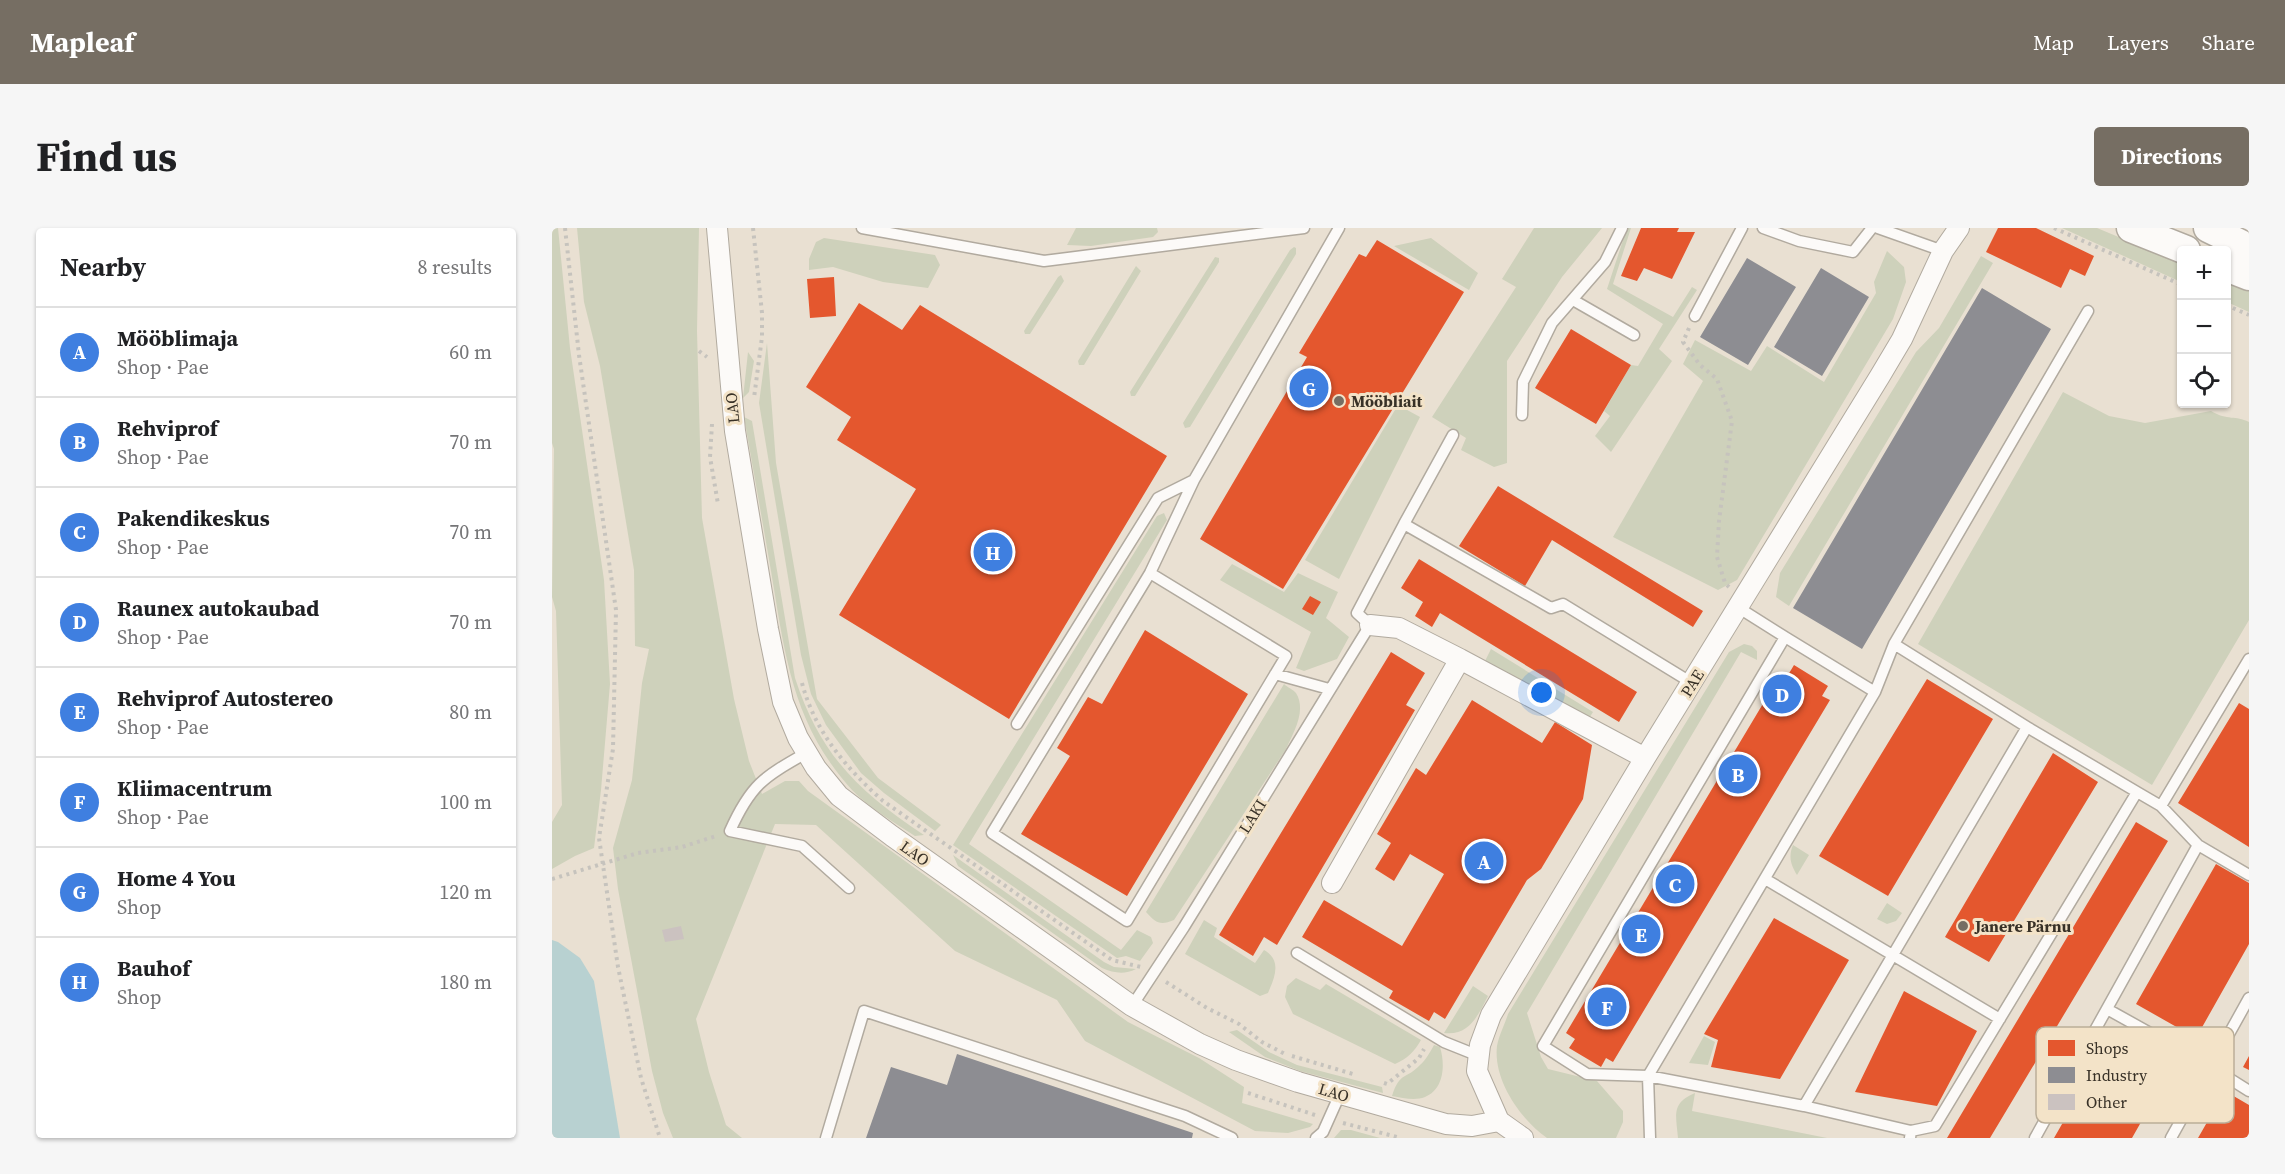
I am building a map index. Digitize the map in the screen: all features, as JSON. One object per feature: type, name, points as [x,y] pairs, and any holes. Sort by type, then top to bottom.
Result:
[{"type":"main road","points":[[2131,228],[2177,246]]},
{"type":"main road","points":[[2208,228],[2249,248]]},
{"type":"main road","points":[[2231,269],[2249,276]]},
{"type":"street","name":"LAO","points":[[717,228],[735,431],[768,630],[783,702],[806,753],[839,796],[1132,1006],[1200,1044],[1236,1060],[1340,1094],[1446,1124],[1472,1126],[1499,1122]]},
{"type":"street","name":"PAE","points":[[1943,251],[1945,228]]},
{"type":"street","name":"PAE","points":[[1499,1122],[1478,1071],[1480,1045],[1491,1016],[1645,758],[1902,339],[1943,251],[1959,228]]},
{"type":"street","points":[[1370,625],[1399,628],[1645,758]]},
{"type":"street","points":[[1332,883],[1460,659]]},
{"type":"street","points":[[1499,1122],[1523,1138]]},
{"type":"lane","points":[[862,228],[1044,261],[1304,228]]},
{"type":"lane","points":[[1150,573],[1286,656],[1127,921],[992,833],[1150,573],[1194,480],[1339,228]]},
{"type":"lane","points":[[1522,415],[1523,382],[1552,323],[1605,262],[1622,228]]},
{"type":"lane","points":[[1695,316],[1742,228]]},
{"type":"lane","points":[[1763,228],[1798,241],[1853,252],[1872,228]]},
{"type":"lane","points":[[1878,228],[1943,251]]},
{"type":"lane","points":[[1573,300],[1634,335]]},
{"type":"lane","points":[[1650,1138],[1648,1076],[1875,692],[1894,644],[2088,311]]},
{"type":"lane","points":[[1370,625],[1357,613],[1453,435]]},
{"type":"lane","points":[[1017,724],[1158,498],[1194,480]]},
{"type":"lane","points":[[1404,524],[1551,608],[1563,604],[1692,683]]},
{"type":"lane","points":[[1741,604],[1785,637],[1875,692]]},
{"type":"lane","name":"LAKI","points":[[1132,1006],[1184,927],[1370,625]]},
{"type":"lane","points":[[1785,637],[1543,1046],[1587,1074],[1648,1076],[1804,1106],[1910,1135],[1935,1126],[2137,792]]},
{"type":"lane","points":[[1894,644],[2027,727],[2162,806],[2198,845],[2249,875]]},
{"type":"lane","points":[[2162,806],[2249,659]]},
{"type":"lane","points":[[1275,674],[1329,689]]},
{"type":"lane","points":[[1804,1106],[2027,727]]},
{"type":"lane","points":[[806,753],[767,776],[744,801],[730,831],[802,846],[849,888]]},
{"type":"lane","points":[[2097,1027],[2198,845]]},
{"type":"lane","points":[[1765,879],[2001,1019]]},
{"type":"lane","points":[[1297,953],[1433,1035],[1479,1056]]},
{"type":"lane","points":[[2233,1027],[2249,998]]},
{"type":"lane","points":[[2107,1009],[2139,1027]]},
{"type":"lane","points":[[826,1138],[864,1011],[1185,1116],[1232,1138]]},
{"type":"lane","points":[[2234,1082],[2249,1091]]},
{"type":"lane","points":[[1316,1138],[1323,1132],[1340,1094]]},
{"type":"lane","points":[[2035,1138],[2043,1123]]},
{"type":"lane","points":[[2171,1138],[2179,1123]]},
{"type":"path","points":[[565,228],[579,355],[616,610],[613,748],[599,838],[618,967],[641,1078],[660,1138]]},
{"type":"path","points":[[753,228],[762,313],[762,337],[754,403]]},
{"type":"path","points":[[2054,228],[2177,283]]},
{"type":"path","points":[[2231,307],[2249,315]]},
{"type":"path","points":[[1695,316],[1683,342],[1700,365],[1717,380],[1732,421],[1719,521],[1717,556],[1725,583],[1741,604]]},
{"type":"path","points":[[699,351],[709,359]]},
{"type":"path","points":[[712,416],[710,457],[718,504]]},
{"type":"path","points":[[801,680],[807,702],[828,742],[856,777],[883,801],[1112,960],[1136,964],[1207,1008],[1239,1024],[1262,1042],[1286,1054],[1353,1074]]},
{"type":"path","points":[[552,879],[638,854],[682,847],[730,831]]},
{"type":"path","points":[[1376,1081],[1387,1084],[1419,1058],[1433,1035]]},
{"type":"green space","points":[[552,228],[558,228],[570,348],[604,580],[610,684],[594,848],[552,869],[552,822],[562,805],[556,611],[552,597],[554,449],[552,443]]},
{"type":"green space","points":[[577,228],[699,228],[697,331],[702,518],[734,699],[749,761],[762,794],[785,781],[799,781],[808,791],[1128,1022],[1199,1058],[1244,1087],[1242,1103],[1313,1124],[1310,1127],[1288,1133],[1255,1131],[1085,1041],[1057,1000],[955,951],[816,825],[775,824],[696,1019],[709,1072],[726,1125],[742,1138],[673,1138],[663,1113],[652,1071],[618,889],[613,848],[632,780],[642,683],[649,649],[635,646],[634,570],[600,366],[584,302]]},
{"type":"green space","points":[[1076,228],[1157,228],[1158,232],[1153,237],[1091,246],[1067,245]]},
{"type":"green space","points":[[1534,228],[1602,228],[1562,277],[1507,361],[1507,463],[1494,467],[1461,450],[1466,438],[1432,417],[1516,287],[1502,279]]},
{"type":"green space","points":[[1627,228],[1631,228],[1613,284],[1673,317],[1692,287],[1697,290],[1659,349],[1672,361],[1611,452],[1595,436],[1610,416],[1604,411],[1631,365],[1638,366],[1663,324],[1607,289]]},
{"type":"green space","points":[[2062,228],[2097,228],[2177,261],[2177,280]]},
{"type":"green space","points":[[824,238],[935,255],[940,265],[928,288],[883,282],[833,267],[809,270],[809,259],[816,242]]},
{"type":"green space","points":[[1431,238],[1478,273],[1469,290],[1394,246]]},
{"type":"green space","points":[[1294,247],[1296,254],[1190,427],[1185,428],[1183,423]]},
{"type":"green space","points":[[1887,251],[1904,267],[1906,282],[1893,319],[1737,580],[1718,590],[1613,537],[1703,381],[1683,364],[1695,340],[1751,371],[1767,346],[1824,382],[1876,293],[1874,282]]},
{"type":"green space","points":[[1981,256],[1993,263],[1789,606],[1776,597],[1780,573],[1916,352],[1939,328]]},
{"type":"green space","points":[[1215,257],[1219,258],[1219,262],[1135,396],[1131,396],[1130,392]]},
{"type":"green space","points":[[1136,266],[1141,271],[1084,365],[1079,365],[1078,361]]},
{"type":"green space","points":[[1061,275],[1064,281],[1030,334],[1025,334],[1024,331]]},
{"type":"green space","points":[[2231,283],[2249,290],[2249,312],[2231,304]]},
{"type":"green space","points":[[767,343],[776,463],[817,699],[878,778],[941,825],[935,831],[861,773],[826,725],[811,694],[801,655],[759,403]]},
{"type":"green space","points":[[748,352],[754,361],[749,392],[743,398]]},
{"type":"green space","points":[[2063,392],[2109,416],[2145,423],[2211,411],[2249,422],[2249,620],[2152,785],[1918,644]]},
{"type":"green space","points":[[1398,405],[1420,417],[1339,579],[1305,560]]},
{"type":"green space","points":[[744,417],[752,421],[795,678],[805,705],[817,729],[844,769],[880,803],[924,835],[915,836],[874,809],[852,790],[816,740],[804,714],[794,687],[781,631]]},
{"type":"green space","points":[[1164,513],[1167,520],[969,844],[1121,950],[1137,930],[1151,937],[1153,943],[1140,961],[1126,956],[1117,958],[953,845],[1157,516]]},
{"type":"green space","points":[[1232,564],[1284,592],[1298,573],[1338,592],[1326,618],[1349,637],[1337,659],[1304,671],[1296,668],[1311,632],[1220,580]]},
{"type":"green space","points":[[1744,644],[1752,646],[1757,651],[1757,660],[1741,652],[1527,1013],[1541,1057],[1548,1069],[1597,1081],[1623,1111],[1623,1122],[1616,1138],[1547,1138],[1518,1110],[1499,1072],[1497,1046],[1508,1014],[1729,652]]},
{"type":"green space","points":[[1491,649],[1593,712],[1588,720],[1485,661]]},
{"type":"green space","points":[[1284,684],[1296,693],[1300,707],[1298,722],[1286,749],[1174,920],[1165,923],[1156,921],[1146,912]]},
{"type":"green space","points":[[1793,845],[1809,855],[1797,875],[1791,861]]},
{"type":"green space","points":[[953,855],[1104,962],[1114,967],[1136,969],[1119,973],[1102,968],[958,866]]},
{"type":"green space","points":[[1887,903],[1902,913],[1896,921],[1887,924],[1877,919]]},
{"type":"green space","points":[[1204,920],[1217,928],[1214,937],[1255,963],[1264,950],[1270,954],[1275,969],[1268,993],[1260,996],[1185,954]]},
{"type":"green space","points":[[1296,978],[1320,990],[1326,984],[1421,1040],[1410,1054],[1395,1064],[1293,1014],[1285,997],[1287,986]]},
{"type":"green space","points":[[1473,986],[1488,996],[1477,1017],[1467,1028],[1453,1033],[1444,1033]]},
{"type":"green space","points":[[1237,1030],[1269,1052],[1297,1065],[1382,1087],[1383,1093],[1300,1071],[1265,1057],[1229,1032]]},
{"type":"green space","points":[[1704,1036],[1715,1042],[1708,1065],[1689,1063]]},
{"type":"green space","points":[[1434,1045],[1440,1047],[1443,1068],[1440,1082],[1432,1093],[1425,1097],[1409,1099],[1392,1096],[1401,1079],[1422,1063]]},
{"type":"green space","points":[[1695,1093],[1692,1111],[1827,1138],[1678,1138],[1677,1111],[1682,1101]]},
{"type":"green space","points":[[1341,1130],[1351,1130],[1380,1138],[1334,1138]]},
{"type":"water","points":[[552,940],[580,958],[594,981],[620,1138],[552,1138]]},
{"type":"building: Shops","points":[[1641,228],[1679,228],[1677,232],[1695,232],[1672,279],[1644,268],[1637,281],[1621,276]]},
{"type":"building: Shops","points":[[1998,228],[2036,228],[2094,256],[2085,276],[2070,269],[2061,288],[1986,252]]},
{"type":"building: Shops","name":"Mööbliait","points":[[1377,240],[1464,292],[1283,589],[1200,539],[1307,357],[1299,353],[1359,254],[1366,257]]},
{"type":"building: Shops","points":[[834,277],[836,316],[810,318],[807,279]]},
{"type":"building: Shops","points":[[859,303],[902,330],[920,305],[1167,456],[1009,719],[839,615],[916,489],[837,440],[851,417],[806,387]]},
{"type":"building: Shops","points":[[1571,329],[1631,365],[1596,424],[1535,388]]},
{"type":"building: Shops","points":[[1498,486],[1703,611],[1693,627],[1552,540],[1525,586],[1459,546]]},
{"type":"building: Shops","points":[[1419,559],[1637,692],[1619,722],[1440,613],[1432,627],[1415,616],[1423,602],[1401,588]]},
{"type":"building: Shops","points":[[1310,596],[1321,602],[1313,615],[1302,609]]},
{"type":"building: Shops","points":[[1145,630],[1248,694],[1127,896],[1021,834],[1070,756],[1057,748],[1088,697],[1102,704]]},
{"type":"building: Shops","points":[[1391,652],[1425,673],[1406,705],[1415,710],[1277,945],[1264,937],[1253,956],[1219,935]]},
{"type":"building: Shops","points":[[1794,665],[1828,686],[1822,696],[1830,700],[1613,1062],[1606,1058],[1601,1067],[1569,1048],[1575,1039],[1566,1033],[1782,672],[1788,675]]},
{"type":"building: Shops","points":[[1927,679],[1993,719],[1888,896],[1819,856]]},
{"type":"building: Shops","points":[[1472,700],[1542,743],[1555,722],[1592,745],[1583,799],[1541,869],[1527,880],[1445,1019],[1434,1012],[1429,1021],[1389,998],[1393,991],[1302,937],[1324,900],[1402,946],[1444,874],[1410,854],[1394,881],[1375,869],[1391,843],[1377,834],[1416,768],[1426,775]]},
{"type":"building: Shops","points":[[2239,703],[2249,709],[2249,847],[2178,803]]},
{"type":"building: Shops","points":[[2053,753],[2098,782],[1989,962],[1945,937]]},
{"type":"building: Shops","points":[[2136,822],[2168,841],[2057,1027],[2036,1027],[2036,1061],[1990,1138],[1947,1138]]},
{"type":"building: Shops","points":[[2216,864],[2249,883],[2249,944],[2202,1027],[2177,1027],[2136,1004]]},
{"type":"building: Shops","points":[[1774,918],[1849,960],[1780,1079],[1711,1067],[1718,1040],[1704,1034]]},
{"type":"building: Shops","points":[[1904,991],[1977,1031],[1937,1106],[1855,1092]]},
{"type":"building: Shops","points":[[2249,1056],[2249,1070],[2243,1067]]},
{"type":"building: Shops","points":[[2234,1096],[2249,1105],[2249,1138],[2198,1138],[2207,1123],[2234,1123]]},
{"type":"building: Shops","points":[[2063,1123],[2141,1123],[2132,1138],[2054,1138]]},
{"type":"building: Industry","points":[[1747,258],[1796,287],[1748,365],[1700,337]]},
{"type":"building: Industry","points":[[1821,268],[1869,297],[1822,376],[1774,347]]},
{"type":"building: Industry","points":[[1982,288],[2051,329],[1862,649],[1793,608]]},
{"type":"building: Industry","points":[[957,1054],[1193,1133],[1192,1138],[866,1138],[891,1067],[947,1085]]},
{"type":"building: Other","points":[[681,926],[684,939],[665,942],[662,930]]},
{"type":"place","name":"Home 4 You","points":[[1309,388]]},
{"type":"place","name":"Mööbliait","points":[[1339,401]]},
{"type":"place","name":"Bauhof","points":[[993,552]]},
{"type":"place","name":"Raunex autokaubad","points":[[1782,694]]},
{"type":"place","name":"Rehviprof","points":[[1738,774]]},
{"type":"place","name":"Mööblimaja","points":[[1484,861]]},
{"type":"place","name":"Pakendikeskus","points":[[1675,884]]},
{"type":"place","name":"Janere Pärnu","points":[[1963,926]]},
{"type":"place","name":"Rehviprof Autostereo","points":[[1641,934]]},
{"type":"place","name":"Kliimacentrum","points":[[1607,1007]]}]
